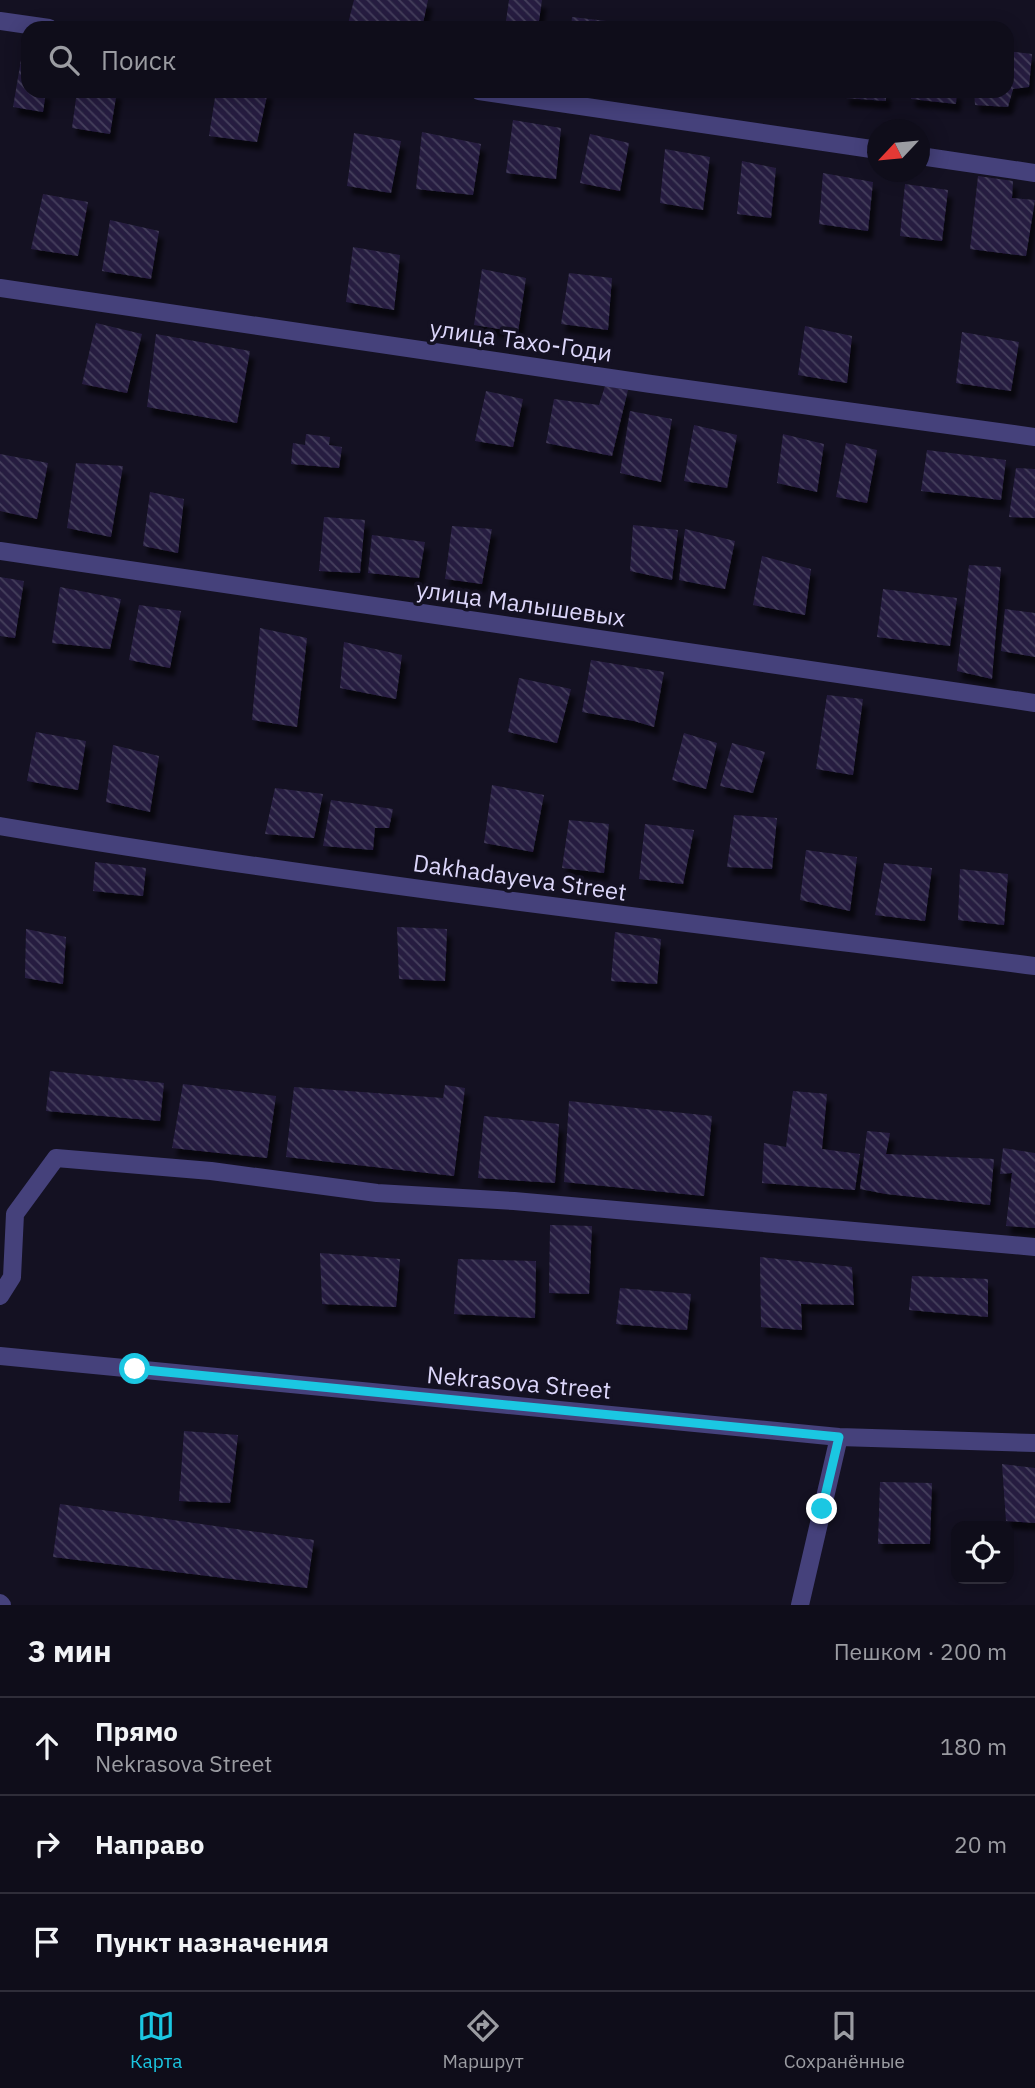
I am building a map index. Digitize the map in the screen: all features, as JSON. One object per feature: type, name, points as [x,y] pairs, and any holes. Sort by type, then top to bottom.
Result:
[{"type":"street","points":[[0,21],[21,24]]},
{"type":"street","points":[[526,98],[867,149]]},
{"type":"street","points":[[930,158],[1035,173]]},
{"type":"street","name":"улица Тахо-Годи","points":[[0,288],[624,380],[1035,437]]},
{"type":"street","name":"улица Малышевых","points":[[0,551],[1035,703]]},
{"type":"street","name":"Dakhadayeva Street","points":[[0,826],[174,855],[611,914],[1035,966]]},
{"type":"street","points":[[0,1296],[12,1277],[15,1214],[56,1157],[211,1171],[377,1193],[514,1201],[1035,1247]]},
{"type":"street","name":"Nekrasova Street","points":[[0,1356],[839,1437],[1035,1443]]},
{"type":"street","points":[[800,1605],[839,1437]]},
{"type":"building","points":[[354,0],[428,0],[424,21],[349,21]]},
{"type":"building","points":[[509,0],[542,0],[539,21],[506,21]]},
{"type":"building","points":[[572,17],[606,21],[572,21]]},
{"type":"building","points":[[1014,52],[1032,54],[1029,87],[1014,89]]},
{"type":"building","points":[[21,60],[21,98],[45,98],[43,112],[13,107]]},
{"type":"building","points":[[76,98],[116,98],[110,134],[72,128]]},
{"type":"building","points":[[215,98],[266,98],[257,142],[209,136]]},
{"type":"building","points":[[845,98],[886,98],[886,101]]},
{"type":"building","points":[[911,98],[956,98],[956,104]]},
{"type":"building","points":[[974,98],[1010,98],[1008,107],[975,105]]},
{"type":"building","points":[[513,120],[561,128],[556,179],[506,173]]},
{"type":"building","points":[[422,132],[481,144],[473,195],[416,189]]},
{"type":"building","points":[[354,133],[401,141],[391,193],[347,186]]},
{"type":"building","points":[[590,134],[629,143],[620,191],[580,183]]},
{"type":"building","points":[[665,149],[710,157],[703,210],[660,203]]},
{"type":"building","points":[[742,161],[776,168],[771,218],[737,214]]},
{"type":"building","points":[[823,173],[873,182],[868,231],[819,224]]},
{"type":"building","points":[[978,176],[1013,181],[1012,198],[1035,200],[1026,256],[970,249]]},
{"type":"building","points":[[905,184],[948,190],[942,241],[900,236]]},
{"type":"building","points":[[43,194],[88,202],[78,256],[31,249]]},
{"type":"building","points":[[110,220],[159,231],[151,279],[102,271]]},
{"type":"building","points":[[353,247],[400,255],[394,310],[346,302]]},
{"type":"building","points":[[482,269],[526,278],[518,332],[474,325]]},
{"type":"building","points":[[569,273],[612,278],[608,330],[561,324]]},
{"type":"building","points":[[96,323],[142,334],[127,393],[82,384]]},
{"type":"building","points":[[805,326],[852,336],[847,383],[798,375]]},
{"type":"building","points":[[962,332],[1019,342],[1011,391],[956,383]]},
{"type":"building","points":[[156,334],[250,351],[237,423],[147,407]]},
{"type":"building","points":[[605,386],[628,390],[612,456],[546,443],[554,399],[599,405]]},
{"type":"building","points":[[486,391],[523,399],[513,447],[475,441]]},
{"type":"building","points":[[630,411],[672,419],[661,482],[620,473]]},
{"type":"building","points":[[694,425],[737,435],[727,488],[684,481]]},
{"type":"building","points":[[306,434],[330,437],[329,445],[342,447],[339,468],[291,464],[293,443],[305,445]]},
{"type":"building","points":[[783,434],[824,444],[817,492],[777,483]]},
{"type":"building","points":[[846,443],[877,450],[867,503],[836,497]]},
{"type":"building","points":[[927,450],[1006,460],[1001,500],[921,491]]},
{"type":"building","points":[[0,454],[48,463],[37,519],[0,511]]},
{"type":"building","points":[[76,463],[123,466],[111,537],[67,528]]},
{"type":"building","points":[[1016,468],[1035,469],[1035,518],[1009,517]]},
{"type":"building","points":[[150,492],[184,499],[178,553],[143,546]]},
{"type":"building","points":[[324,517],[365,520],[360,573],[319,571]]},
{"type":"building","points":[[633,525],[678,530],[672,580],[630,571]]},
{"type":"building","points":[[452,526],[492,529],[482,584],[445,579]]},
{"type":"building","points":[[685,529],[735,541],[725,589],[679,580]]},
{"type":"building","points":[[372,535],[425,542],[419,578],[368,573]]},
{"type":"building","points":[[762,556],[811,569],[805,615],[753,605]]},
{"type":"building","points":[[969,565],[1001,567],[992,679],[957,671]]},
{"type":"building","points":[[0,577],[24,581],[15,638],[0,636]]},
{"type":"building","points":[[60,587],[121,599],[110,649],[52,643]]},
{"type":"building","points":[[883,589],[957,598],[950,646],[877,637]]},
{"type":"building","points":[[139,605],[181,611],[170,668],[129,660]]},
{"type":"building","points":[[1005,609],[1035,613],[1035,657],[1001,651]]},
{"type":"building","points":[[260,628],[307,638],[297,727],[252,720]]},
{"type":"building","points":[[344,642],[402,655],[396,699],[340,688]]},
{"type":"building","points":[[591,660],[664,672],[654,727],[582,712]]},
{"type":"building","points":[[519,678],[571,689],[557,743],[508,732]]},
{"type":"building","points":[[827,695],[863,699],[853,775],[816,769]]},
{"type":"building","points":[[36,732],[86,741],[78,790],[27,781]]},
{"type":"building","points":[[684,733],[717,743],[706,789],[672,780]]},
{"type":"building","points":[[732,743],[765,752],[753,793],[720,786]]},
{"type":"building","points":[[113,745],[159,756],[150,812],[106,802]]},
{"type":"building","points":[[492,785],[544,795],[533,852],[484,843]]},
{"type":"building","points":[[275,788],[323,794],[314,838],[265,834]]},
{"type":"building","points":[[331,800],[393,809],[389,828],[375,828],[373,850],[323,846]]},
{"type":"building","points":[[734,815],[777,818],[772,869],[727,867]]},
{"type":"building","points":[[569,820],[609,824],[604,873],[562,868]]},
{"type":"building","points":[[645,824],[694,830],[683,884],[639,879]]},
{"type":"building","points":[[806,850],[857,857],[850,911],[800,900]]},
{"type":"building","points":[[95,862],[146,868],[143,896],[93,891]]},
{"type":"building","points":[[884,863],[932,868],[925,921],[875,915]]},
{"type":"building","points":[[960,869],[1008,874],[1004,925],[958,920]]},
{"type":"building","points":[[397,927],[447,929],[445,981],[399,979]]},
{"type":"building","points":[[26,929],[66,937],[63,984],[25,978]]},
{"type":"building","points":[[615,932],[661,939],[657,984],[611,981]]},
{"type":"building","points":[[50,1071],[164,1083],[160,1121],[46,1111]]},
{"type":"building","points":[[183,1084],[276,1096],[267,1158],[172,1148]]},
{"type":"building","points":[[445,1085],[465,1088],[454,1176],[286,1157],[294,1087],[443,1098]]},
{"type":"building","points":[[793,1091],[827,1094],[822,1149],[860,1154],[855,1190],[762,1183],[764,1143],[786,1147]]},
{"type":"building","points":[[569,1101],[712,1116],[704,1196],[564,1182]]},
{"type":"building","points":[[484,1116],[559,1124],[555,1183],[478,1178]]},
{"type":"building","points":[[867,1131],[890,1133],[886,1154],[994,1159],[990,1205],[860,1189]]},
{"type":"building","points":[[1003,1148],[1035,1153],[1035,1228],[1006,1226],[1012,1173],[1000,1174]]},
{"type":"building","points":[[550,1225],[592,1226],[589,1294],[549,1293]]},
{"type":"building","points":[[320,1253],[400,1259],[396,1307],[322,1304]]},
{"type":"building","points":[[760,1257],[852,1267],[854,1305],[801,1304],[802,1330],[761,1327]]},
{"type":"building","points":[[458,1259],[536,1261],[535,1318],[454,1314]]},
{"type":"building","points":[[912,1276],[988,1279],[988,1317],[909,1310]]},
{"type":"building","points":[[620,1288],[691,1294],[687,1330],[616,1324]]},
{"type":"building","points":[[184,1431],[238,1435],[230,1503],[179,1501]]},
{"type":"building","points":[[1002,1464],[1035,1468],[1035,1523],[1006,1521]]},
{"type":"building","points":[[880,1482],[932,1483],[930,1544],[878,1544]]},
{"type":"building","points":[[60,1504],[314,1540],[307,1588],[53,1557]]},
{"type":"route","points":[[135,1369],[839,1437],[822,1509]]}]
